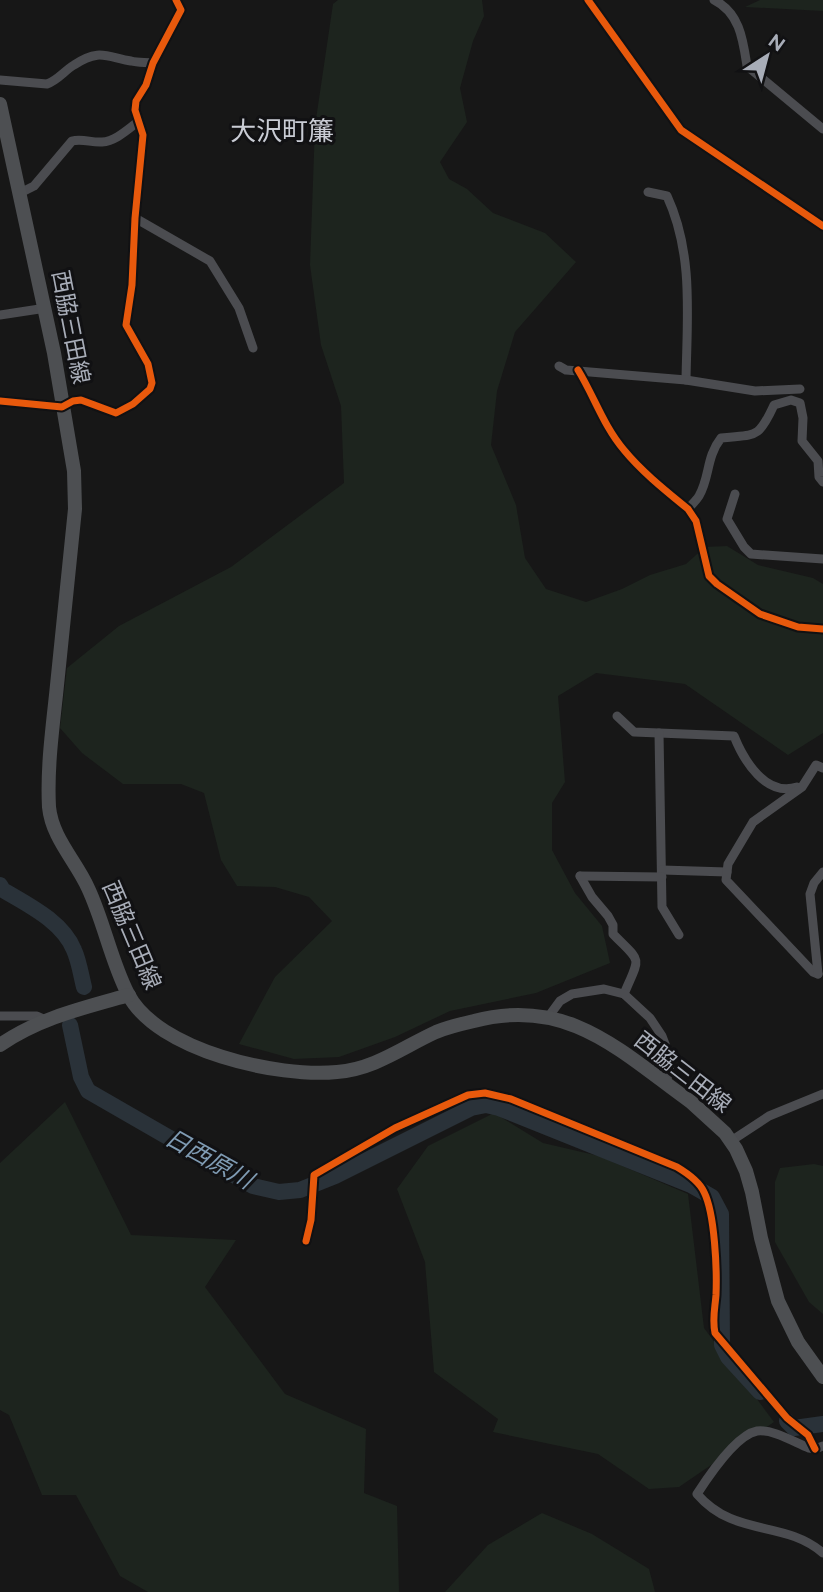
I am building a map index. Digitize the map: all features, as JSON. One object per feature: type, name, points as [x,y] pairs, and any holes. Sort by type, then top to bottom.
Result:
[{"type":"main road","name":"西脇三田線","points":[[0,104],[46,308],[74,471],[75,509],[51,743],[52,825],[89,890],[128,995],[148,1018],[164,1031],[201,1049],[250,1064],[318,1073],[355,1070],[437,1032],[509,1013],[549,1016],[594,1034],[706,1114],[731,1140],[746,1171],[765,1258],[778,1301],[798,1342],[823,1377]]},
{"type":"main road","points":[[0,1045],[46,1020],[128,995]]},
{"type":"street","points":[[0,401],[62,407],[81,400],[117,413],[133,404],[152,383],[148,364],[126,325],[132,285],[143,135],[135,110],[136,101],[146,85],[153,63],[181,10],[176,0]]},
{"type":"street","points":[[588,0],[681,130],[823,226]]},
{"type":"street","points":[[715,0],[728,9],[742,32],[747,66],[823,129]]},
{"type":"street","points":[[0,80],[47,84],[75,64],[100,54],[153,63]]},
{"type":"street","points":[[20,192],[34,186],[72,141],[78,139],[101,142],[115,139],[139,121]]},
{"type":"street","points":[[648,192],[667,196],[680,226],[688,282],[686,380]]},
{"type":"street","points":[[135,218],[210,261],[239,308],[253,348]]},
{"type":"street","points":[[0,316],[46,308]]},
{"type":"street","points":[[559,366],[566,370],[686,380],[755,391],[800,388]]},
{"type":"street","points":[[578,370],[603,419],[623,450],[688,509],[696,521],[709,576],[760,614],[798,627],[823,629]]},
{"type":"street","points":[[688,509],[699,496],[708,461],[721,438],[741,438],[760,430],[774,405],[791,400],[800,403],[803,418],[802,441],[818,461],[819,477],[823,482]]},
{"type":"street","points":[[735,494],[727,519],[751,554],[820,559],[823,547]]},
{"type":"street","points":[[617,716],[634,732],[734,736],[744,757],[756,773],[772,786],[788,790],[807,780]]},
{"type":"street","points":[[659,733],[662,907],[679,935]]},
{"type":"street","points":[[823,768],[816,765],[802,787],[753,822],[730,859],[726,880],[813,972],[820,972],[810,894],[814,883],[823,872]]},
{"type":"street","points":[[624,994],[637,961],[634,953],[613,934],[613,925],[608,916],[592,897],[580,876],[727,872]]},
{"type":"street","points":[[549,1016],[560,1000],[572,994],[604,989],[624,994],[638,1004],[662,1037],[670,1066],[666,1084]]},
{"type":"street","points":[[0,1016],[37,1016],[46,1020]]},
{"type":"street","points":[[306,1241],[311,1220],[314,1175],[395,1128],[468,1095],[485,1093],[511,1099],[564,1120],[677,1167],[690,1175],[704,1191],[712,1215],[715,1332],[724,1346],[788,1418],[819,1448]]},
{"type":"street","points":[[731,1140],[769,1116],[823,1094]]},
{"type":"street","points":[[819,1448],[769,1432],[756,1432],[745,1437],[728,1454],[712,1471],[697,1494],[710,1509],[734,1521],[795,1536],[823,1553]]},
{"type":"shaded area","points":[[338,0],[482,0],[484,16],[473,41],[460,88],[467,122],[440,162],[449,179],[467,189],[493,213],[545,233],[576,262],[515,332],[497,391],[491,445],[516,505],[525,558],[546,589],[586,602],[650,575],[686,564],[705,547],[727,546],[758,565],[813,578],[823,584],[823,733],[788,755],[685,684],[596,673],[558,696],[565,782],[552,803],[552,850],[575,893],[602,926],[610,963],[536,993],[450,1011],[395,1037],[339,1057],[294,1059],[239,1044],[275,977],[332,921],[309,897],[275,887],[237,886],[221,860],[204,793],[181,784],[123,784],[82,753],[60,728],[67,668],[119,626],[231,567],[344,483],[341,406],[321,345],[310,265],[315,126],[333,4]]},
{"type":"shaded area","points":[[760,0],[823,0],[823,11],[745,7]]},
{"type":"shaded area","points":[[65,1102],[131,1235],[236,1240],[205,1287],[285,1394],[366,1429],[364,1493],[397,1506],[399,1592],[148,1592],[120,1576],[76,1495],[42,1495],[9,1415],[0,1410],[0,1163]]},
{"type":"shaded area","points":[[494,1113],[543,1143],[599,1156],[688,1194],[704,1328],[774,1422],[679,1487],[649,1489],[598,1454],[493,1432],[498,1419],[434,1372],[425,1262],[397,1189],[428,1146]]},
{"type":"shaded area","points":[[814,1164],[823,1166],[823,1314],[809,1302],[775,1242],[775,1182],[780,1168]]},
{"type":"shaded area","points":[[542,1513],[592,1534],[649,1569],[655,1592],[445,1592],[488,1545]]},
{"type":"waterway","name":"日西原川","points":[[0,885],[3,890],[53,922],[69,940],[76,954],[84,987]]},
{"type":"waterway","name":"日西原川","points":[[70,1025],[81,1077],[88,1091],[253,1186],[279,1192],[300,1190],[335,1176],[471,1108],[486,1105],[691,1185],[712,1197],[721,1214],[722,1345],[728,1357],[760,1392]]},
{"type":"waterway","name":"日西原川","points":[[787,1421],[794,1428],[823,1424]]},
{"type":"cycle path","points":[[0,401],[62,407],[81,400],[116,413],[133,404],[150,389],[152,383],[148,364],[126,325],[132,285],[143,135],[135,110],[136,101],[146,85],[153,63],[181,10],[176,0]]},
{"type":"cycle path","points":[[588,0],[681,130],[823,226]]},
{"type":"cycle path","points":[[578,370],[617,441],[646,474],[688,509],[696,521],[709,576],[760,614],[798,627],[823,629]]},
{"type":"cycle path","points":[[306,1241],[311,1220],[314,1175],[395,1128],[468,1095],[485,1093],[511,1099],[677,1167],[699,1184],[711,1214],[716,1284],[715,1333],[787,1418],[808,1435],[815,1449]]},
{"type":"district","name":"大沢町簾","points":[[282,131]]}]
